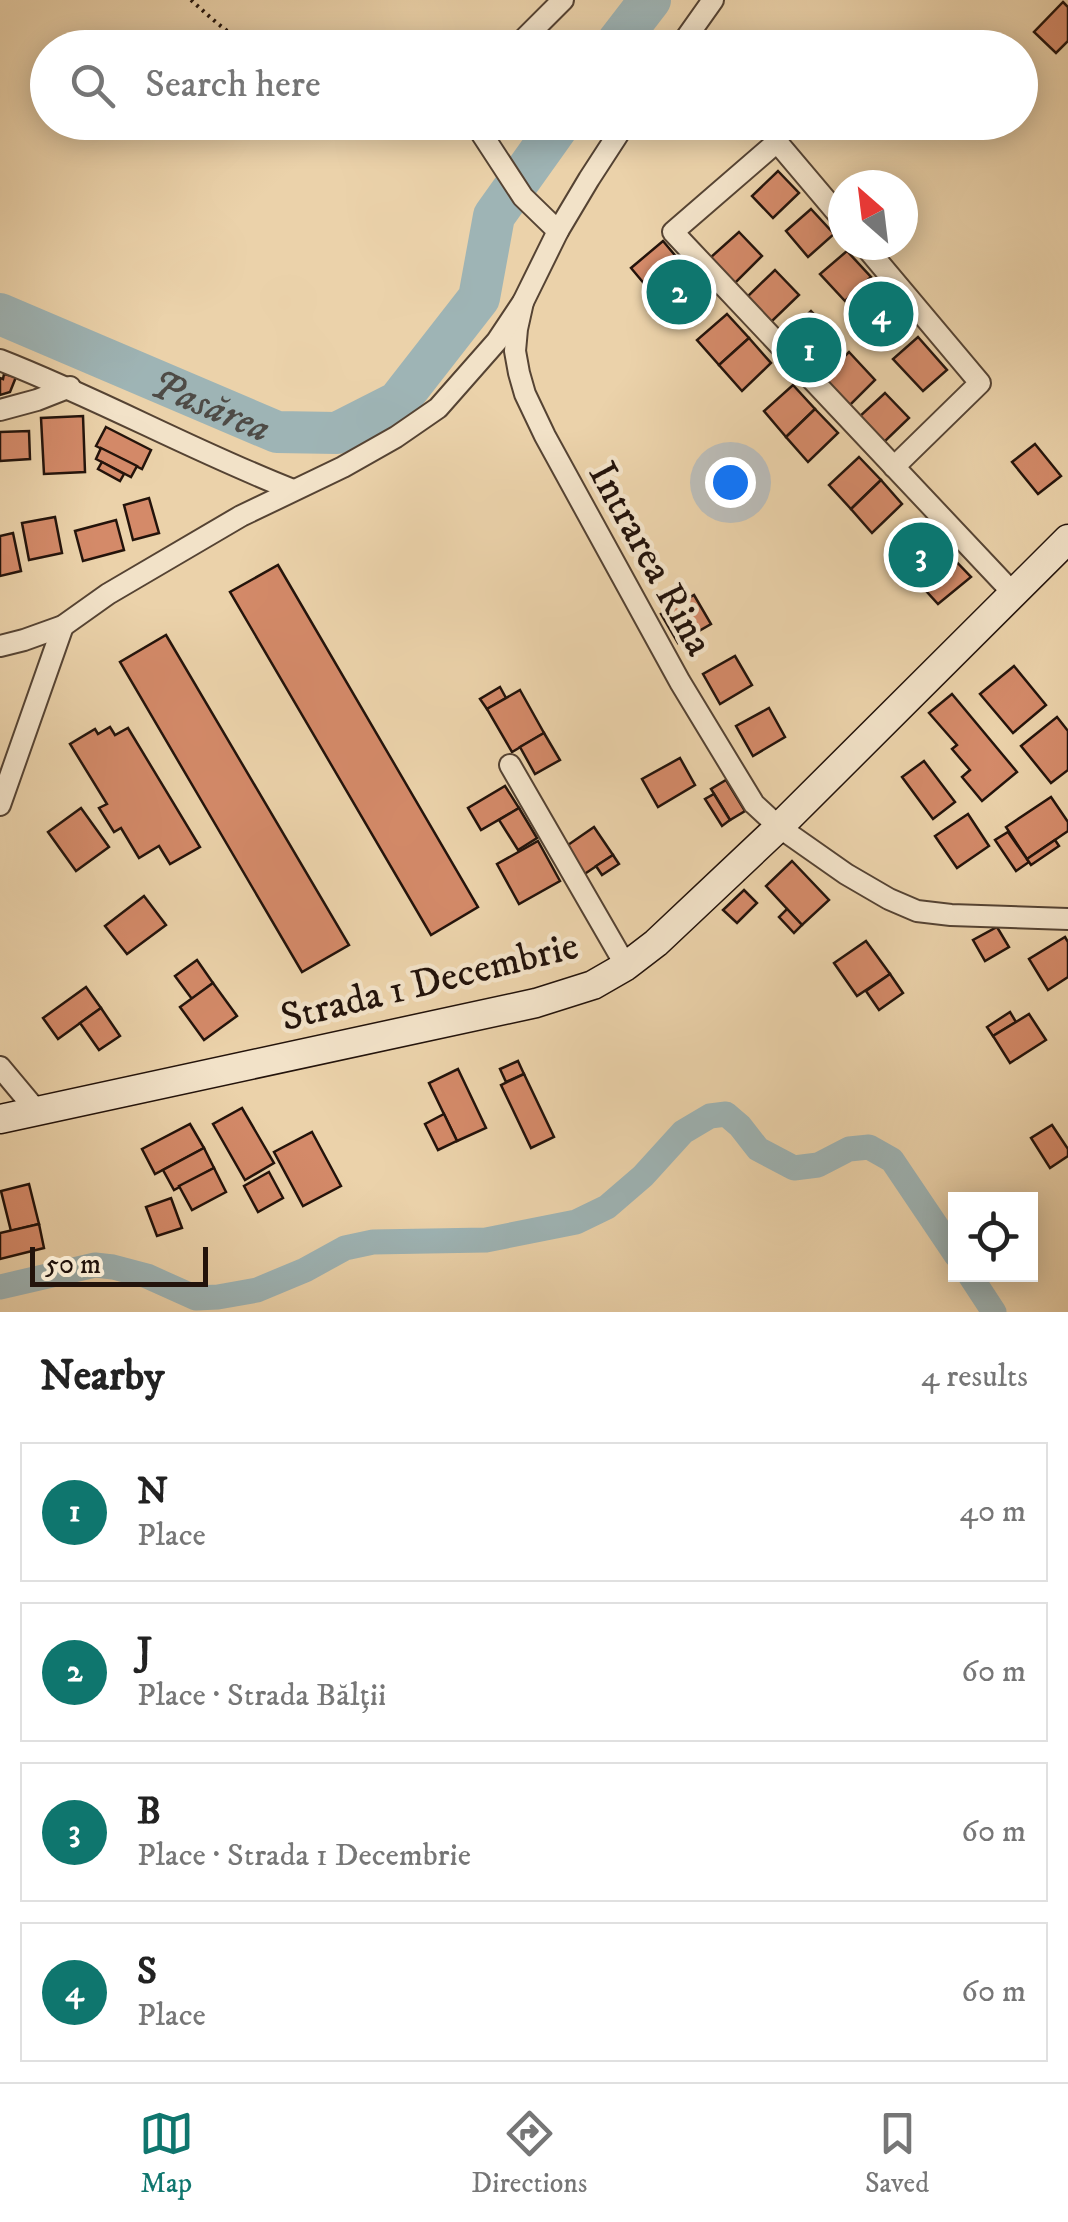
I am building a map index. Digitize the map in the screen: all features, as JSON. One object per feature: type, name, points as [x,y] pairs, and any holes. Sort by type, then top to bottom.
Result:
[{"type":"main road","name":"Strada 1 Decembrie","points":[[0,1119],[536,1003],[593,985],[656,943],[779,827],[1068,538]]},
{"type":"street","points":[[533,30],[563,0]]},
{"type":"street","points":[[692,30],[713,0]]},
{"type":"street","points":[[485,140],[522,197],[558,231]]},
{"type":"street","points":[[0,646],[63,626],[108,594],[241,516],[396,438],[438,408],[497,341],[523,302],[558,231],[614,140]]},
{"type":"street","points":[[828,202],[777,142],[673,232],[1013,592]]},
{"type":"street","points":[[877,260],[980,383],[894,467]]},
{"type":"street","name":"Intrarea Rina","points":[[523,302],[517,329],[518,374],[545,436],[680,682],[754,804],[779,827],[846,874],[917,911],[1068,919]]},
{"type":"street","points":[[0,360],[293,490]]},
{"type":"street","points":[[0,410],[70,388]]},
{"type":"street","points":[[0,804],[63,626]]},
{"type":"street","points":[[510,765],[626,966]]},
{"type":"street","points":[[0,1067],[36,1110]]},
{"type":"path","points":[[191,0],[225,30]]},
{"type":"building","points":[[1063,2],[1068,7],[1068,41],[1056,53],[1036,30]]},
{"type":"building","points":[[778,171],[799,193],[773,218],[752,196]]},
{"type":"building","points":[[811,209],[828,227],[828,239],[808,257],[786,231]]},
{"type":"building","points":[[739,232],[762,256],[734,284],[710,258]]},
{"type":"building","points":[[663,241],[684,266],[652,293],[631,268]]},
{"type":"building","points":[[836,260],[855,260],[871,277],[845,301],[820,274]]},
{"type":"building","points":[[684,266],[707,290],[674,318],[652,293]]},
{"type":"building","points":[[775,270],[799,295],[771,322],[747,297]]},
{"type":"building","points":[[883,289],[907,315],[879,340],[854,312]]},
{"type":"building","points":[[811,311],[836,337],[809,363],[784,337]]},
{"type":"building","points":[[727,314],[749,338],[719,365],[697,340]]},
{"type":"building","points":[[918,337],[947,370],[923,391],[893,359]]},
{"type":"building","points":[[749,338],[771,363],[742,391],[719,365]]},
{"type":"building","points":[[849,352],[875,380],[849,406],[823,377]]},
{"type":"building","points":[[4,374],[16,377],[10,392],[0,395],[0,378]]},
{"type":"building","points":[[793,385],[815,409],[786,437],[764,411]]},
{"type":"building","points":[[885,393],[909,418],[882,444],[859,417]]},
{"type":"building","points":[[815,409],[838,433],[808,462],[786,437]]},
{"type":"building","points":[[83,416],[85,472],[44,474],[41,418]]},
{"type":"building","points":[[106,427],[151,450],[142,469],[96,446]]},
{"type":"building","points":[[29,431],[30,459],[0,461],[0,432]]},
{"type":"building","points":[[1035,444],[1061,476],[1038,494],[1012,462]]},
{"type":"building","points":[[101,448],[137,466],[131,477],[96,459]]},
{"type":"building","points":[[859,457],[881,480],[851,509],[829,485]]},
{"type":"building","points":[[102,462],[124,474],[120,481],[98,469]]},
{"type":"building","points":[[881,480],[902,504],[872,533],[851,509]]},
{"type":"building","points":[[149,498],[159,533],[133,540],[124,505]]},
{"type":"building","points":[[55,517],[62,553],[29,560],[22,523]]},
{"type":"building","points":[[116,520],[124,550],[83,561],[75,531]]},
{"type":"building","points":[[925,529],[948,553],[917,581],[895,558]]},
{"type":"building","points":[[13,533],[21,571],[0,576],[0,536]]},
{"type":"building","points":[[948,553],[971,577],[938,604],[917,581]]},
{"type":"building","points":[[278,565],[478,907],[431,935],[230,592]]},
{"type":"building","points":[[694,595],[711,624],[678,643],[661,614]]},
{"type":"building","points":[[166,635],[349,945],[302,972],[120,662]]},
{"type":"building","points":[[735,656],[752,685],[720,704],[703,674]]},
{"type":"building","points":[[1014,666],[1046,705],[1013,733],[980,694]]},
{"type":"building","points":[[500,687],[506,698],[487,709],[480,699]]},
{"type":"building","points":[[520,690],[544,733],[512,752],[487,709]]},
{"type":"building","points":[[952,694],[1017,772],[982,801],[962,777],[970,770],[952,749],[957,745],[929,713]]},
{"type":"building","points":[[769,708],[785,737],[753,756],[736,726]]},
{"type":"building","points":[[1057,717],[1068,731],[1068,770],[1051,783],[1021,746]]},
{"type":"building","points":[[110,727],[115,735],[128,728],[200,847],[170,864],[159,846],[139,858],[121,828],[114,832],[99,808],[107,804],[70,744],[95,729],[98,734]]},
{"type":"building","points":[[544,733],[560,760],[535,774],[520,747]]},
{"type":"building","points":[[680,758],[695,785],[658,807],[642,779]]},
{"type":"building","points":[[924,761],[955,802],[933,819],[902,777]]},
{"type":"building","points":[[726,780],[745,811],[730,820],[711,789]]},
{"type":"building","points":[[505,786],[519,808],[481,830],[468,808]]},
{"type":"building","points":[[714,794],[730,820],[722,826],[705,799]]},
{"type":"building","points":[[1051,797],[1068,822],[1068,831],[1027,859],[1006,827]]},
{"type":"building","points":[[81,808],[109,847],[76,871],[48,832]]},
{"type":"building","points":[[519,808],[537,838],[518,850],[499,820]]},
{"type":"building","points":[[968,814],[989,846],[957,868],[935,836]]},
{"type":"building","points":[[594,827],[613,855],[583,875],[565,847]]},
{"type":"building","points":[[1008,832],[1029,862],[1016,871],[995,840]]},
{"type":"building","points":[[1055,840],[1059,846],[1031,865],[1027,859]]},
{"type":"building","points":[[538,841],[560,881],[519,904],[497,864]]},
{"type":"building","points":[[613,855],[619,864],[602,875],[596,866]]},
{"type":"building","points":[[792,861],[829,900],[802,925],[766,886]]},
{"type":"building","points":[[744,890],[757,903],[737,923],[723,910]]},
{"type":"building","points":[[144,896],[166,925],[127,954],[105,926]]},
{"type":"building","points":[[787,909],[802,925],[794,933],[779,917]]},
{"type":"building","points":[[997,927],[1009,947],[985,961],[973,940]]},
{"type":"building","points":[[1065,937],[1068,977],[1048,990],[1029,959]]},
{"type":"building","points":[[866,941],[890,974],[857,996],[834,963]]},
{"type":"building","points":[[197,960],[213,983],[192,999],[175,976]]},
{"type":"building","points":[[890,974],[903,993],[879,1010],[866,991]]},
{"type":"building","points":[[213,983],[237,1016],[204,1040],[180,1007]]},
{"type":"building","points":[[86,987],[101,1008],[58,1039],[43,1018]]},
{"type":"building","points":[[101,1008],[120,1036],[99,1050],[80,1023]]},
{"type":"building","points":[[1010,1012],[1016,1022],[993,1036],[987,1027]]},
{"type":"building","points":[[1029,1014],[1046,1040],[1010,1063],[993,1036]]},
{"type":"building","points":[[518,1061],[524,1074],[506,1082],[500,1069]]},
{"type":"building","points":[[458,1069],[486,1128],[457,1141],[429,1083]]},
{"type":"building","points":[[524,1074],[554,1137],[531,1148],[501,1085]]},
{"type":"building","points":[[242,1108],[274,1163],[245,1180],[213,1124]]},
{"type":"building","points":[[444,1114],[457,1141],[438,1150],[425,1124]]},
{"type":"building","points":[[190,1124],[204,1148],[155,1174],[142,1149]]},
{"type":"building","points":[[1052,1125],[1068,1149],[1068,1156],[1050,1168],[1031,1138]]},
{"type":"building","points":[[312,1132],[341,1186],[303,1206],[274,1152]]},
{"type":"building","points":[[204,1148],[214,1168],[174,1190],[163,1170]]},
{"type":"building","points":[[214,1168],[226,1192],[192,1210],[179,1186]]},
{"type":"building","points":[[269,1172],[283,1198],[258,1212],[244,1186]]},
{"type":"building","points":[[29,1184],[39,1224],[11,1231],[1,1191]]},
{"type":"building","points":[[171,1198],[182,1228],[157,1236],[146,1207]]},
{"type":"building","points":[[39,1224],[44,1248],[0,1259],[0,1233]]},
{"type":"waterway","name":"Pasărea","points":[[627,30],[650,0]]},
{"type":"waterway","name":"Pasărea","points":[[0,314],[277,432],[337,433],[398,402],[479,298],[494,216],[548,140]]},
{"type":"waterway","points":[[0,1287],[95,1265],[147,1276],[196,1298],[218,1297],[257,1290],[345,1248],[373,1242],[486,1240],[576,1222],[607,1207],[643,1176],[683,1132],[710,1116],[726,1114],[758,1149],[794,1168],[818,1165],[849,1149],[869,1147],[892,1160],[948,1243]]},
{"type":"waterway","points":[[974,1282],[994,1312]]},
{"type":"place","name":"J","points":[[679,292]]},
{"type":"place","name":"S","points":[[881,314]]},
{"type":"place","name":"N","points":[[809,350]]},
{"type":"place","name":"B","points":[[921,555]]}]
